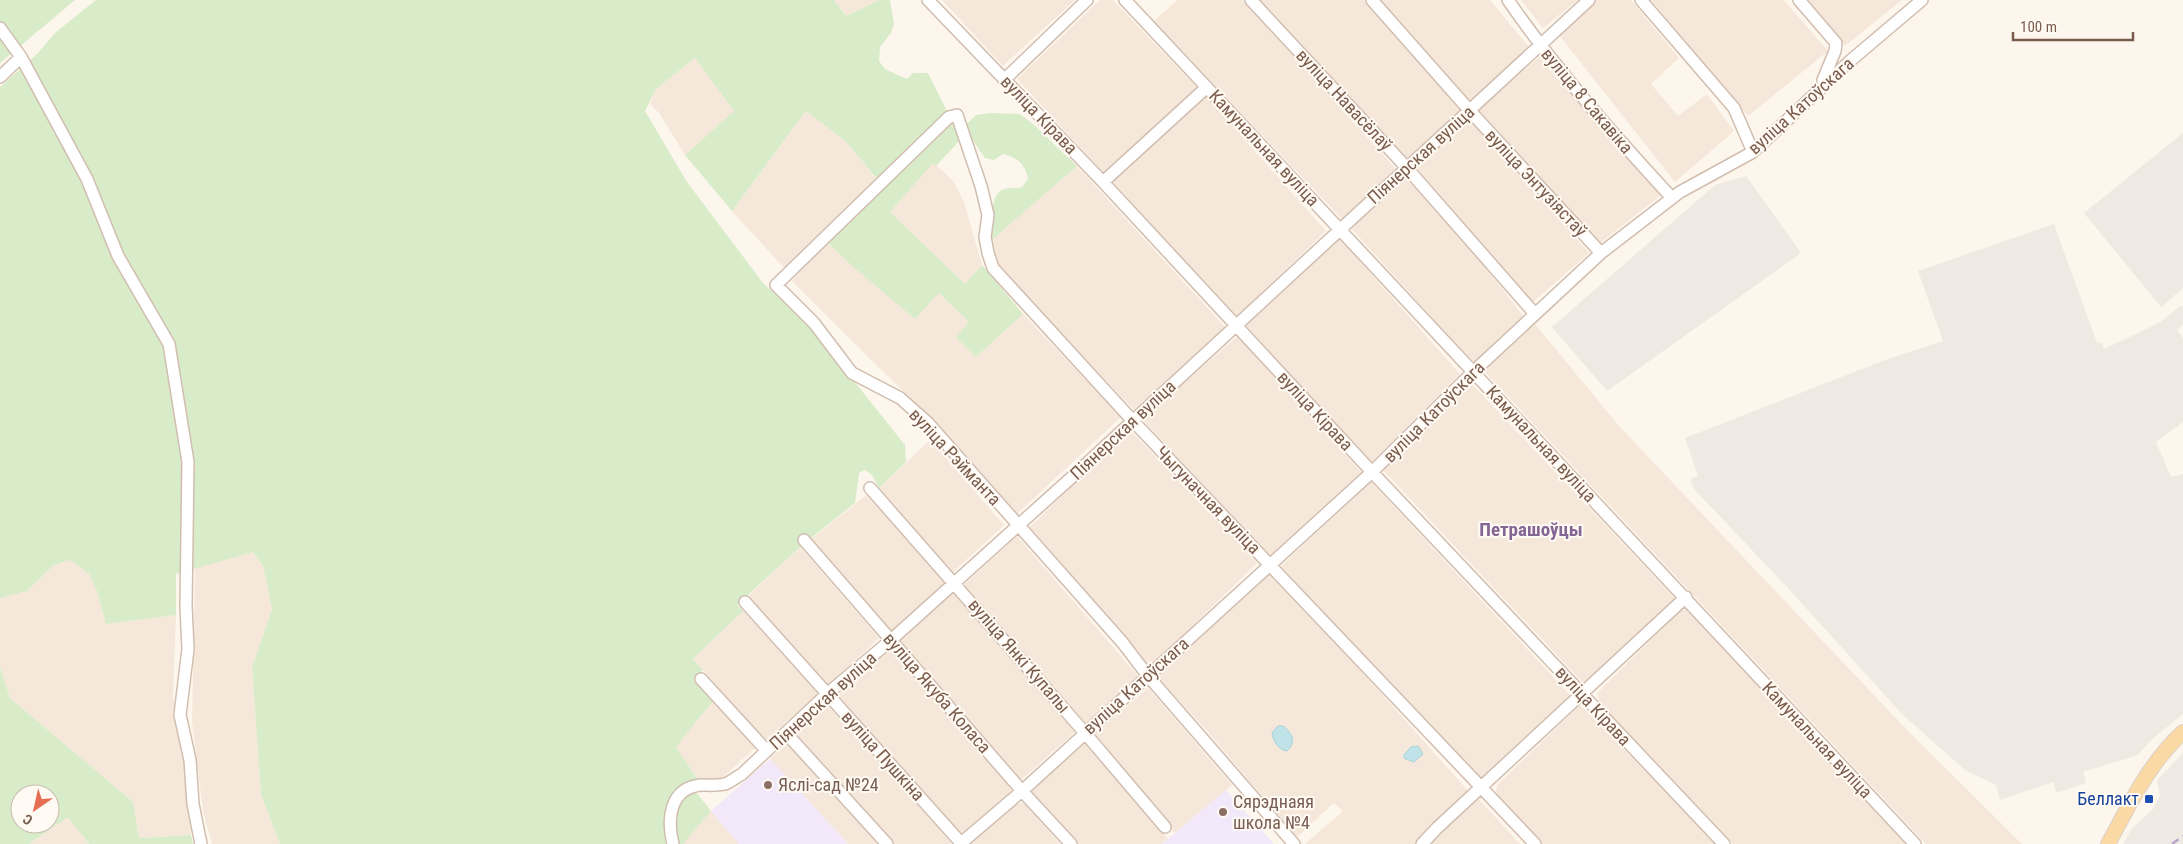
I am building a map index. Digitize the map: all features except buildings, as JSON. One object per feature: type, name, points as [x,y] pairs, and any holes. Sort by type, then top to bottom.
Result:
[{"type":"main road","points":[[2108,844],[2137,790],[2159,758],[2183,732]]},
{"type":"street","name":"вуліца Кірава","points":[[928,0],[1103,182],[1372,472],[1724,844]]},
{"type":"street","points":[[1004,80],[1087,0]]},
{"type":"street","name":"Камунальная вуліца","points":[[1126,0],[1915,844]]},
{"type":"street","name":"вуліца Навасёлаў","points":[[1251,0],[1406,167],[1535,314]]},
{"type":"street","name":"вуліца Энтузіястаў","points":[[1372,0],[1470,111],[1601,253]]},
{"type":"street","name":"вуліца 8 Сакавіка","points":[[1508,0],[1539,45],[1604,124],[1672,198]]},
{"type":"street","name":"Піянерская вуліца","points":[[673,844],[669,818],[679,796],[688,789],[727,783],[742,774],[827,694],[891,640],[1018,526],[1589,0]]},
{"type":"street","points":[[1641,0],[1734,108],[1753,152]]},
{"type":"street","points":[[1799,0],[1836,44],[1823,80],[1826,84]]},
{"type":"street","name":"вуліца Катоўскага","points":[[961,844],[1022,791],[1372,472],[1473,372],[1601,253],[1680,192],[1753,152],[1826,84],[1922,0]]},
{"type":"street","points":[[0,28],[21,58],[87,179],[118,256],[169,344],[188,462],[186,606],[188,649],[180,715],[190,760],[193,804],[201,844]]},
{"type":"street","points":[[0,77],[21,58]]},
{"type":"street","points":[[1103,182],[1207,88]]},
{"type":"street","name":"Чыгуначная вуліца","points":[[957,115],[981,186],[988,215],[986,245],[993,268],[1132,420],[1535,844]]},
{"type":"street","name":"вуліца Рэйманта","points":[[957,115],[949,116],[776,285],[814,323],[852,373],[900,398],[927,422],[1122,642],[1148,676],[1294,844]]},
{"type":"street","name":"вуліца Янкі Купалы","points":[[870,488],[1166,827]]},
{"type":"street","name":"вуліца Якуба Коласа","points":[[804,540],[1022,791],[1072,844]]},
{"type":"street","points":[[1422,844],[1686,597]]},
{"type":"street","name":"вуліца Пушкіна","points":[[745,602],[961,844]]},
{"type":"street","points":[[701,679],[767,751]]},
{"type":"street","points":[[786,733],[887,844]]},
{"type":"shaded area","points":[[834,0],[879,0],[846,16]]},
{"type":"shaded area","points":[[942,0],[1075,0],[1003,66]]},
{"type":"shaded area","points":[[1100,0],[1113,0],[1198,89],[1105,174],[1017,79]]},
{"type":"shaded area","points":[[1177,0],[1242,0],[1396,169],[1343,220],[1154,21]]},
{"type":"shaded area","points":[[1257,0],[1364,0],[1461,108],[1406,160]]},
{"type":"shaded area","points":[[1379,0],[1490,0],[1529,47],[1469,103]]},
{"type":"shaded area","points":[[1521,0],[1578,0],[1543,28]]},
{"type":"shaded area","points":[[1597,0],[1631,0],[1679,58],[1651,84],[1678,116],[1707,94],[1734,131],[1675,182],[1559,35]]},
{"type":"shaded area","points":[[1651,0],[1784,0],[1828,51],[1748,116]]},
{"type":"shaded area","points":[[1806,0],[1902,0],[1845,46]]},
{"type":"shaded area","points":[[1539,57],[1661,195],[1599,244],[1479,110]]},
{"type":"shaded area","points":[[695,58],[734,111],[685,155],[659,113],[650,104],[656,89]]},
{"type":"shaded area","points":[[1206,96],[1326,231],[1236,317],[1112,181]]},
{"type":"shaded area","points":[[806,111],[845,141],[878,181],[786,270],[732,211]]},
{"type":"shaded area","points":[[1468,118],[1589,253],[1533,302],[1413,169]]},
{"type":"shaded area","points":[[2183,133],[2183,288],[2161,307],[2084,213]]},
{"type":"shaded area","points":[[933,162],[953,181],[964,202],[982,265],[965,284],[890,212]]},
{"type":"shaded area","points":[[1077,166],[1225,327],[1134,410],[1005,274],[992,254],[992,240]]},
{"type":"shaded area","points":[[1405,174],[1470,248],[1524,317],[1474,364],[1349,226]]},
{"type":"shaded area","points":[[1746,176],[1801,253],[1607,391],[1552,327],[1715,185]]},
{"type":"shaded area","points":[[2054,224],[2097,343],[2102,342],[2104,349],[2159,323],[2181,305],[2183,307],[2183,325],[2177,330],[2183,338],[2183,422],[2156,442],[2171,477],[2183,474],[2183,714],[2151,740],[2138,755],[2083,772],[2086,783],[2057,793],[2053,782],[2000,800],[1996,785],[1966,771],[1903,715],[1786,586],[1695,490],[1690,479],[1698,476],[1685,438],[1885,360],[1943,341],[1918,271]]},
{"type":"shaded area","points":[[1339,238],[1460,374],[1372,462],[1244,325]]},
{"type":"shaded area","points":[[826,241],[851,265],[939,293],[969,322],[976,357],[1023,314],[1121,417],[1017,514],[945,433],[792,281]]},
{"type":"shaded area","points":[[1535,324],[1619,426],[1907,730],[2022,844],[1926,844],[1483,370]]},
{"type":"shaded area","points":[[1238,336],[1361,472],[1270,556],[1142,419]]},
{"type":"shaded area","points":[[1472,384],[1675,599],[1585,685],[1382,469]]},
{"type":"shaded area","points":[[1130,430],[1257,563],[1150,667],[1030,527]]},
{"type":"shaded area","points":[[930,440],[1004,525],[952,573],[879,488]]},
{"type":"shaded area","points":[[1371,482],[1572,697],[1483,782],[1281,566]]},
{"type":"shaded area","points":[[868,494],[946,581],[891,632],[811,539]]},
{"type":"shaded area","points":[[1017,536],[1138,676],[1086,726],[964,585]]},
{"type":"shaded area","points":[[800,547],[879,638],[827,687],[747,597]]},
{"type":"shaded area","points":[[253,552],[263,566],[272,609],[252,668],[261,795],[280,844],[212,844],[203,811],[192,722],[195,568]]},
{"type":"shaded area","points":[[70,560],[89,574],[97,591],[106,624],[176,615],[173,696],[188,792],[191,835],[139,838],[133,802],[10,698],[0,667],[0,598],[27,591],[54,565]]},
{"type":"shaded area","points":[[1268,573],[1346,654],[1471,794],[1416,844],[1305,844],[1343,811],[1334,803],[1297,837],[1207,731],[1158,677]]},
{"type":"shaded area","points":[[953,592],[1075,732],[1021,780],[898,640]]},
{"type":"shaded area","points":[[1681,610],[1689,610],[1907,844],[1733,844],[1600,703],[1597,693]]},
{"type":"shaded area","points":[[743,611],[818,694],[765,741],[693,659]]},
{"type":"shaded area","points":[[890,649],[1012,790],[961,835],[838,695]]},
{"type":"shaded area","points":[[1148,688],[1232,785],[1175,833],[1093,736]]},
{"type":"shaded area","points":[[713,701],[756,747],[719,781],[698,780],[676,747]]},
{"type":"shaded area","points":[[1580,705],[1717,844],[1541,844],[1503,804],[1497,795],[1496,789],[1498,784]]},
{"type":"shaded area","points":[[828,706],[951,843],[890,844],[794,736]]},
{"type":"shaded area","points":[[790,740],[884,844],[848,844],[770,759]]},
{"type":"shaded area","points":[[1084,741],[1168,839],[1162,844],[1077,844],[1031,792]]},
{"type":"shaded area","points":[[2183,753],[2183,844],[2123,844],[2132,828],[2153,809],[2160,796],[2157,780]]},
{"type":"shaded area","name":"Яслі-сад №24","points":[[770,759],[848,844],[739,844],[711,811]]},
{"type":"shaded area","name":"Сярэднаяя школа №4","points":[[1226,790],[1274,844],[1162,844],[1175,833]]},
{"type":"shaded area","points":[[1476,796],[1520,844],[1427,844]]},
{"type":"shaded area","points":[[1024,803],[1060,844],[970,844],[1014,805]]},
{"type":"shaded area","points":[[711,811],[739,844],[683,844]]},
{"type":"shaded area","points":[[68,816],[89,844],[29,844],[43,834],[60,834],[60,822]]},
{"type":"green space","points":[[0,0],[75,0],[0,63]]},
{"type":"green space","points":[[96,0],[834,0],[846,16],[879,0],[890,0],[894,24],[891,33],[880,47],[879,61],[885,69],[907,79],[913,73],[928,73],[960,140],[936,166],[933,163],[890,212],[965,284],[982,265],[1023,314],[976,357],[956,337],[969,322],[939,293],[915,319],[851,265],[826,241],[867,205],[884,187],[845,141],[806,111],[732,211],[685,155],[734,111],[695,58],[656,89],[645,111],[687,182],[763,283],[810,326],[905,445],[906,462],[879,488],[872,475],[865,470],[859,473],[855,503],[800,547],[737,605],[743,611],[693,659],[703,670],[693,680],[713,701],[676,747],[698,780],[696,792],[711,811],[683,844],[280,844],[261,795],[252,668],[272,609],[263,566],[253,552],[176,574],[176,615],[106,624],[97,591],[89,574],[70,560],[54,565],[27,591],[0,598],[0,87],[37,54],[56,32]]},
{"type":"green space","points":[[990,113],[1020,114],[1077,166],[992,240],[992,212],[998,193],[1004,189],[1022,187],[1028,179],[1020,162],[1012,157],[1003,154],[994,160],[985,158],[967,132],[967,124],[976,115]]},
{"type":"green space","points":[[0,667],[10,698],[133,802],[139,838],[191,835],[193,844],[89,844],[68,817],[60,823],[60,784],[10,784],[10,834],[43,834],[29,844],[0,844]]},
{"type":"water","points":[[1278,726],[1283,726],[1292,738],[1292,744],[1287,751],[1279,747],[1274,739],[1272,733]]},
{"type":"water","points":[[1418,746],[1423,754],[1414,762],[1404,758],[1404,755],[1411,747]]},
{"type":"railway","points":[[2172,844],[2183,836]]},
{"type":"place","name":"Яслі-сад №24","points":[[768,785]]},
{"type":"place","name":"Беллакт","points":[[2149,799]]},
{"type":"place","name":"Сярэднаяя школа №4","points":[[1223,812]]},
{"type":"district","name":"Петрашоўцы","points":[[1531,529]]}]
